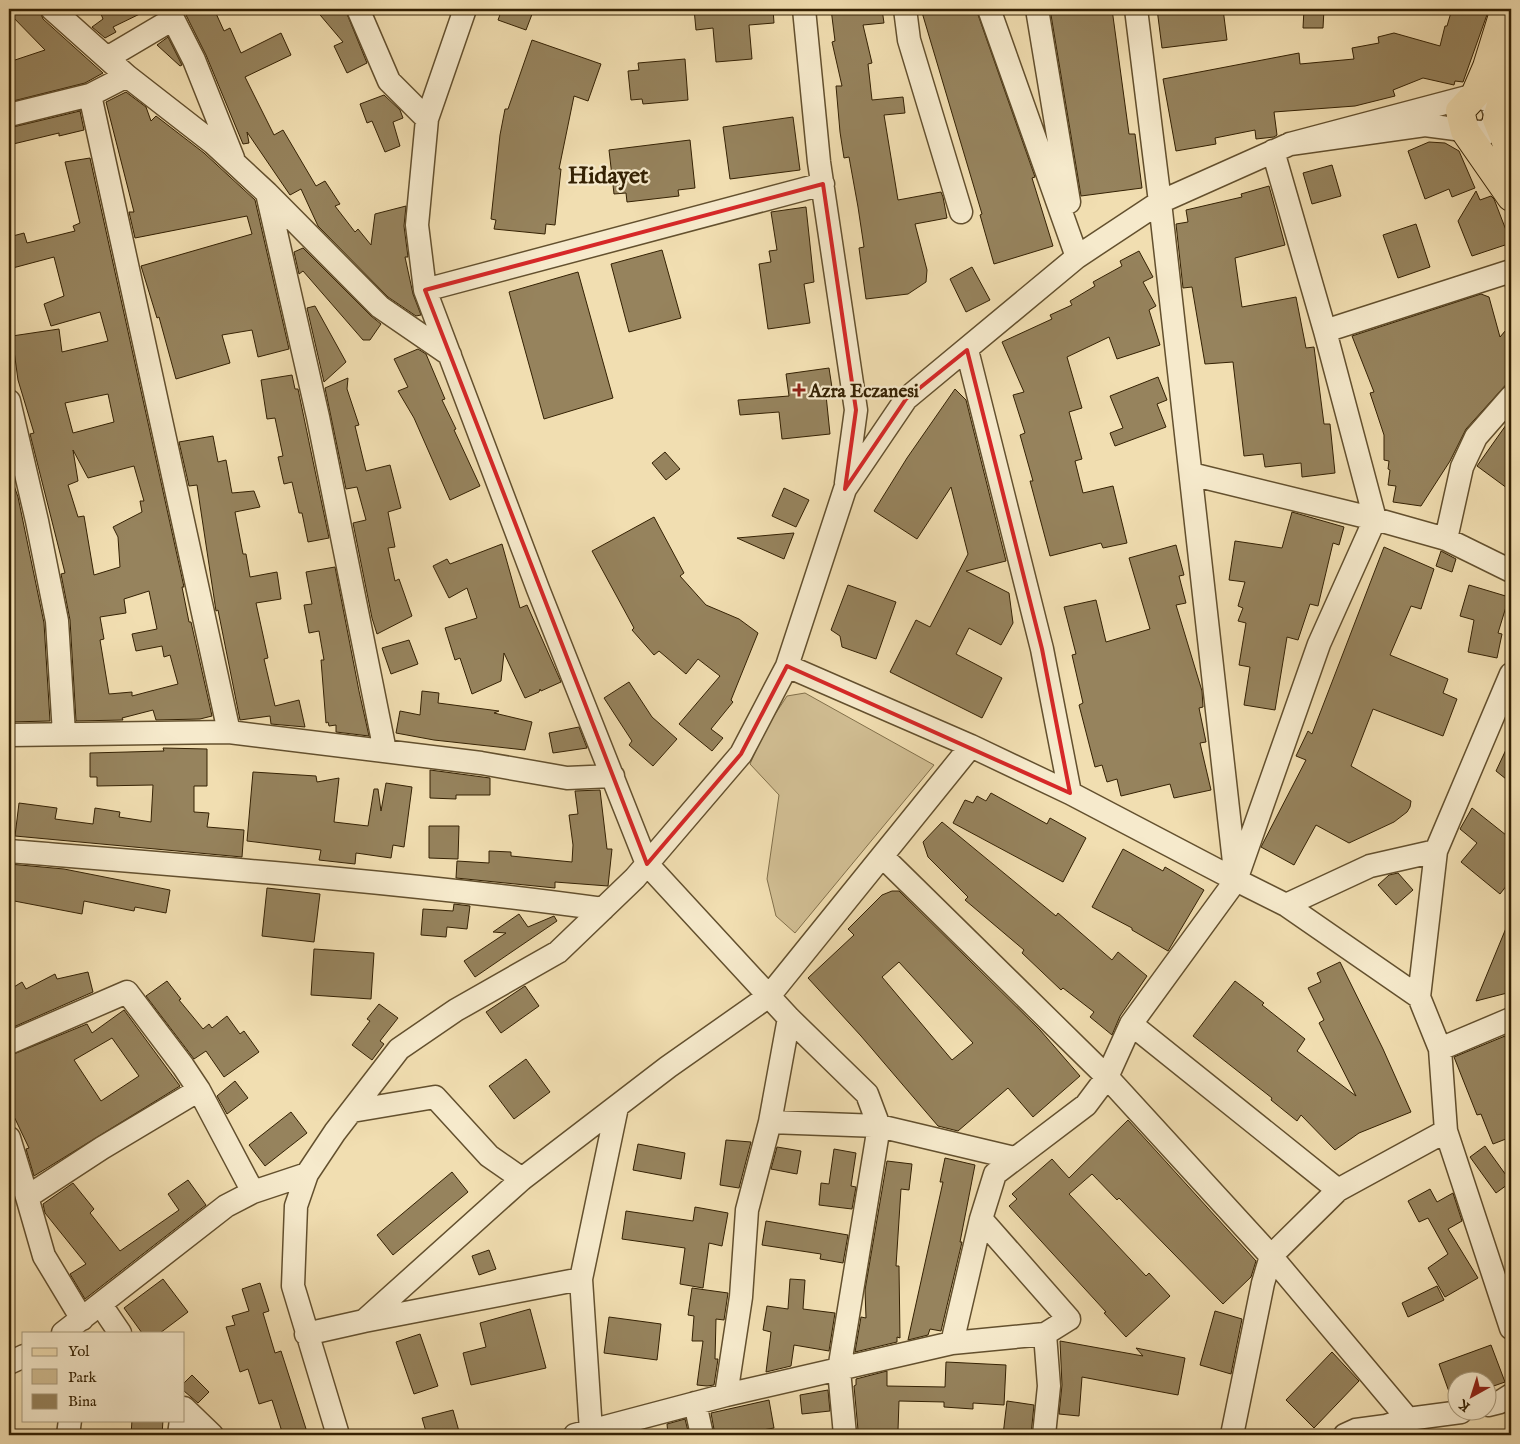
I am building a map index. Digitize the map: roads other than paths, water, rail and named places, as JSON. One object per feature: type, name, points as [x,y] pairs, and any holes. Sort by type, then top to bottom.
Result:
[{"type":"main road","points":[[1505,9],[1487,67],[1475,95],[1460,111],[1465,131],[1511,197]]},
{"type":"main road","points":[[1511,69],[1497,119],[1511,154]]},
{"type":"street","points":[[52,9],[127,76],[213,142],[267,193],[380,307],[450,355]]},
{"type":"street","points":[[358,9],[389,81],[427,119]]},
{"type":"street","points":[[465,9],[427,119],[417,225],[425,290],[538,589],[647,864],[789,1018],[867,1094],[879,1126],[839,1370],[845,1435]]},
{"type":"street","points":[[338,1435],[293,1286],[296,1206],[307,1174],[399,1049],[456,1010],[558,952],[647,864],[740,754],[787,666],[845,489],[856,410],[823,184],[804,9]]},
{"type":"street","points":[[905,9],[909,40],[961,212]]},
{"type":"street","points":[[989,9],[1077,257]]},
{"type":"street","points":[[1037,9],[1077,257]]},
{"type":"street","points":[[1136,9],[1160,202],[1236,880]]},
{"type":"street","points":[[107,58],[171,14],[194,60],[235,163]]},
{"type":"street","points":[[9,115],[90,94],[127,76]]},
{"type":"street","points":[[90,94],[229,732]]},
{"type":"street","points":[[845,489],[906,399],[1077,257],[1160,202],[1282,147],[1475,95],[1491,102],[1497,119],[1486,133],[1425,125],[1282,147]]},
{"type":"street","points":[[952,1343],[981,1219],[994,1174],[1086,1105],[1107,1077],[1132,1024],[1236,880],[1319,644],[1374,519],[1325,331],[1282,147]]},
{"type":"street","points":[[425,290],[823,184]]},
{"type":"street","points":[[267,193],[318,417],[385,751]]},
{"type":"street","points":[[1325,331],[1511,271]]},
{"type":"street","points":[[967,350],[1042,649],[1070,793]]},
{"type":"street","points":[[1446,540],[1462,467],[1476,437],[1511,396]]},
{"type":"street","points":[[9,401],[37,521],[57,621],[64,734]]},
{"type":"street","points":[[1191,474],[1374,519],[1446,540],[1511,571]]},
{"type":"street","points":[[787,666],[971,746],[1070,793],[1286,905],[1419,997]]},
{"type":"street","points":[[1511,674],[1436,851],[1419,997],[1440,1049],[1446,1131],[1511,1328]]},
{"type":"street","points":[[9,735],[229,732],[385,751],[567,778],[613,776]]},
{"type":"street","points":[[364,1321],[522,1179],[668,1067],[769,996],[883,858],[971,746]]},
{"type":"street","points":[[9,851],[261,871],[473,892],[603,909]]},
{"type":"street","points":[[1286,905],[1370,866],[1436,851]]},
{"type":"street","points":[[883,858],[1107,1077],[1271,1256],[1408,1419]]},
{"type":"street","points":[[9,1043],[127,992],[184,1066],[199,1090],[253,1192]]},
{"type":"street","points":[[726,1395],[740,1297],[747,1210],[770,1122],[789,1018]]},
{"type":"street","points":[[1440,1049],[1511,1019]]},
{"type":"street","points":[[1132,1024],[1338,1190]]},
{"type":"street","points":[[27,1196],[102,1148],[199,1090]]},
{"type":"street","points":[[352,1111],[435,1097],[489,1156],[522,1179]]},
{"type":"street","points":[[617,1106],[581,1279],[583,1433],[726,1395],[952,1343],[1045,1334],[1069,1319],[981,1219]]},
{"type":"street","points":[[770,1122],[879,1126],[1014,1158]]},
{"type":"street","points":[[1232,1435],[1263,1283],[1271,1256],[1338,1190],[1446,1131]]},
{"type":"street","points":[[9,1138],[44,1256],[82,1319]]},
{"type":"street","points":[[64,1332],[101,1306],[226,1206],[253,1192],[307,1174]]},
{"type":"street","points":[[306,1334],[581,1279]]},
{"type":"street","points":[[101,1306],[119,1332]]},
{"type":"street","points":[[1044,1435],[1049,1386],[1045,1334]]},
{"type":"street","points":[[9,1364],[22,1357]]},
{"type":"street","points":[[1498,1402],[1511,1395]]},
{"type":"street","points":[[695,1403],[702,1435]]},
{"type":"street","points":[[185,1409],[212,1435]]},
{"type":"street","points":[[1345,1435],[1356,1430],[1386,1426],[1408,1419],[1448,1414]]},
{"type":"street","points":[[68,1435],[70,1422]]},
{"type":"street","points":[[179,1435],[181,1422]]},
{"type":"place","name":"Azra Eczanesi","points":[[799,390]]},
{"type":"district","name":"Hidayet","points":[[608,175]]}]
